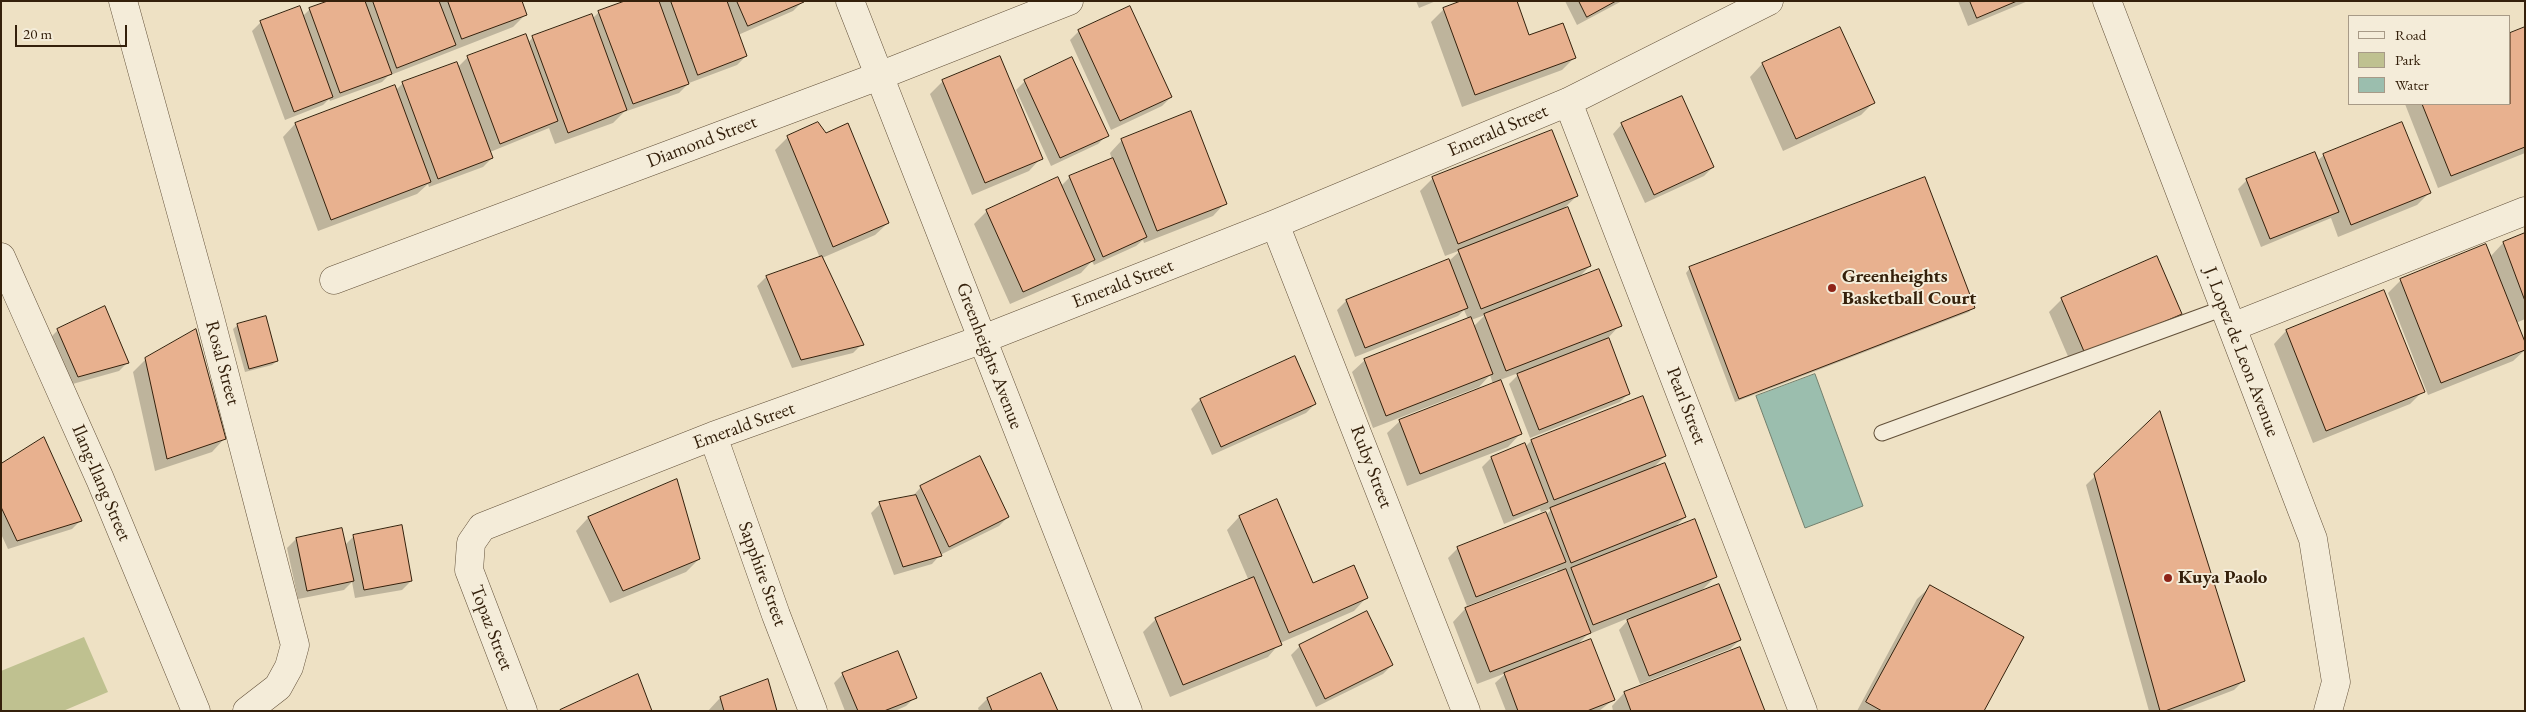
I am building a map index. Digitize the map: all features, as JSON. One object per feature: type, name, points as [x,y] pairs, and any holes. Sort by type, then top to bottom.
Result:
[{"type":"street","name":"Rosal Street","points":[[123,1],[208,310],[295,646],[289,667],[278,687],[247,711]]},
{"type":"street","name":"Greenheights Avenue","points":[[850,1],[1128,711]]},
{"type":"street","name":"Diamond Street","points":[[334,280],[879,76],[1069,1]]},
{"type":"street","name":"Emerald Street","points":[[471,543],[482,527],[713,436],[983,339],[1275,224],[1568,102],[1769,1]]},
{"type":"street","name":"J. Lopez de Leon Avenue","points":[[2107,1],[2313,539],[2336,682],[2328,711]]},
{"type":"street","name":"Pearl Street","points":[[1568,102],[1803,711]]},
{"type":"street","points":[[2228,318],[2525,211]]},
{"type":"street","name":"Ruby Street","points":[[1275,224],[1466,711]]},
{"type":"street","name":"Ilang-Ilang Street","points":[[1,257],[100,479],[196,711]]},
{"type":"street","name":"Sapphire Street","points":[[713,436],[776,616],[813,711]]},
{"type":"street","name":"Topaz Street","points":[[471,543],[469,570],[523,711]]},
{"type":"lane","points":[[1882,433],[2228,318]]},
{"type":"green space","points":[[84,637],[108,692],[63,711],[1,711],[1,671]]},
{"type":"water","points":[[1815,374],[1863,506],[1805,528],[1756,396]]},
{"type":"building","points":[[328,1],[365,1],[392,74],[340,93],[309,8]]},
{"type":"building","points":[[373,1],[439,1],[456,45],[397,68]]},
{"type":"building","points":[[448,1],[522,1],[527,15],[462,39]]},
{"type":"building","points":[[625,1],[659,1],[689,84],[633,104],[598,11]]},
{"type":"building","points":[[671,1],[727,1],[747,56],[698,75]]},
{"type":"building","points":[[737,1],[803,1],[804,2],[748,26]]},
{"type":"building","points":[[1461,1],[1517,1],[1529,35],[1563,23],[1576,58],[1475,95],[1443,8]]},
{"type":"building","points":[[1579,1],[1616,1],[1587,17]]},
{"type":"building","points":[[1970,1],[2017,1],[1977,18]]},
{"type":"building","points":[[300,6],[333,97],[294,112],[260,21]]},
{"type":"building","points":[[1130,6],[1172,97],[1120,121],[1078,30]]},
{"type":"building","points":[[592,14],[627,110],[568,133],[532,36]]},
{"type":"building","points":[[1840,27],[1875,103],[1796,139],[1762,63]]},
{"type":"building","points":[[2525,27],[2525,147],[2451,176],[2422,105],[2511,105],[2511,33]]},
{"type":"building","points":[[526,34],[558,121],[500,144],[467,56]]},
{"type":"building","points":[[1000,56],[1043,159],[985,183],[942,80]]},
{"type":"building","points":[[1072,57],[1109,136],[1060,158],[1024,80]]},
{"type":"building","points":[[457,62],[493,158],[438,179],[402,82]]},
{"type":"building","points":[[395,85],[431,182],[331,220],[295,123]]},
{"type":"building","points":[[1682,96],[1714,167],[1654,195],[1621,123]]},
{"type":"building","points":[[1191,111],[1227,204],[1157,231],[1121,139]]},
{"type":"building","points":[[818,122],[826,133],[848,123],[889,223],[833,247],[787,136]]},
{"type":"building","points":[[2402,122],[2431,193],[2351,225],[2323,154]]},
{"type":"building","points":[[1552,130],[1578,196],[1458,244],[1432,177]]},
{"type":"building","points":[[2315,152],[2339,212],[2270,239],[2246,179]]},
{"type":"building","points":[[1113,158],[1147,237],[1103,257],[1069,176]]},
{"type":"building","points":[[1058,177],[1095,260],[1023,292],[986,210]]},
{"type":"building","name":"Greenheights Basketball Court","points":[[1925,177],[1975,308],[1739,399],[1689,267]]},
{"type":"building","points":[[1568,207],[1591,266],[1481,309],[1458,250]]},
{"type":"building","points":[[2525,233],[2525,301],[2503,242]]},
{"type":"building","points":[[2486,244],[2525,342],[2525,350],[2441,383],[2400,279]]},
{"type":"building","points":[[822,256],[864,345],[801,360],[766,276]]},
{"type":"building","points":[[2157,256],[2182,314],[2086,356],[2061,298]]},
{"type":"building","points":[[1449,259],[1468,308],[1365,348],[1346,300]]},
{"type":"building","points":[[1599,269],[1622,326],[1506,371],[1484,314]]},
{"type":"building","points":[[2384,290],[2425,392],[2326,431],[2286,330]]},
{"type":"building","points":[[105,306],[129,363],[78,377],[57,329]]},
{"type":"building","points":[[266,316],[278,361],[249,369],[237,324]]},
{"type":"building","points":[[1471,317],[1493,374],[1386,416],[1364,359]]},
{"type":"building","points":[[196,329],[226,439],[167,459],[145,358]]},
{"type":"building","points":[[1609,338],[1630,394],[1539,430],[1517,374]]},
{"type":"building","points":[[1295,356],[1316,404],[1221,447],[1200,399]]},
{"type":"building","points":[[1501,380],[1522,434],[1420,474],[1399,420]]},
{"type":"building","points":[[1643,396],[1666,456],[1554,500],[1531,440]]},
{"type":"building","name":"Kuya Paolo","points":[[2160,411],[2245,681],[2165,711],[2160,711],[2094,474]]},
{"type":"building","points":[[44,437],[82,521],[17,541],[1,507],[1,464]]},
{"type":"building","points":[[1525,443],[1548,502],[1513,516],[1491,457]]},
{"type":"building","points":[[980,456],[1009,517],[949,547],[920,486]]},
{"type":"building","points":[[1665,463],[1686,517],[1571,563],[1550,508]]},
{"type":"building","points":[[677,479],[700,559],[623,591],[588,517]]},
{"type":"building","points":[[916,495],[942,556],[903,567],[879,502]]},
{"type":"building","points":[[1277,499],[1313,583],[1354,565],[1368,598],[1289,633],[1239,516]]},
{"type":"building","points":[[1546,512],[1566,562],[1476,597],[1457,547]]},
{"type":"building","points":[[1695,519],[1717,577],[1593,625],[1571,568]]},
{"type":"building","points":[[402,525],[412,581],[364,590],[353,535]]},
{"type":"building","points":[[342,528],[354,581],[307,591],[296,538]]},
{"type":"building","points":[[1566,569],[1591,633],[1490,672],[1465,608]]},
{"type":"building","points":[[1254,577],[1282,645],[1183,685],[1155,618]]},
{"type":"building","points":[[1719,584],[1741,640],[1649,676],[1627,620]]},
{"type":"building","points":[[1930,585],[2024,637],[1984,711],[1882,711],[1866,702]]},
{"type":"building","points":[[1367,611],[1393,665],[1325,699],[1299,645]]},
{"type":"building","points":[[1591,639],[1615,700],[1587,711],[1518,711],[1504,673]]},
{"type":"building","points":[[1740,647],[1765,711],[1631,711],[1624,692]]},
{"type":"building","points":[[898,651],[917,698],[884,711],[858,711],[842,673]]},
{"type":"building","points":[[1041,673],[1058,711],[992,711],[987,698]]},
{"type":"building","points":[[638,674],[652,711],[560,711],[560,710]]},
{"type":"building","points":[[768,679],[777,711],[724,711],[720,697]]},
{"type":"place","name":"Greenheights Basketball Court","points":[[1832,288]]},
{"type":"place","name":"Kuya Paolo","points":[[2168,578]]}]
